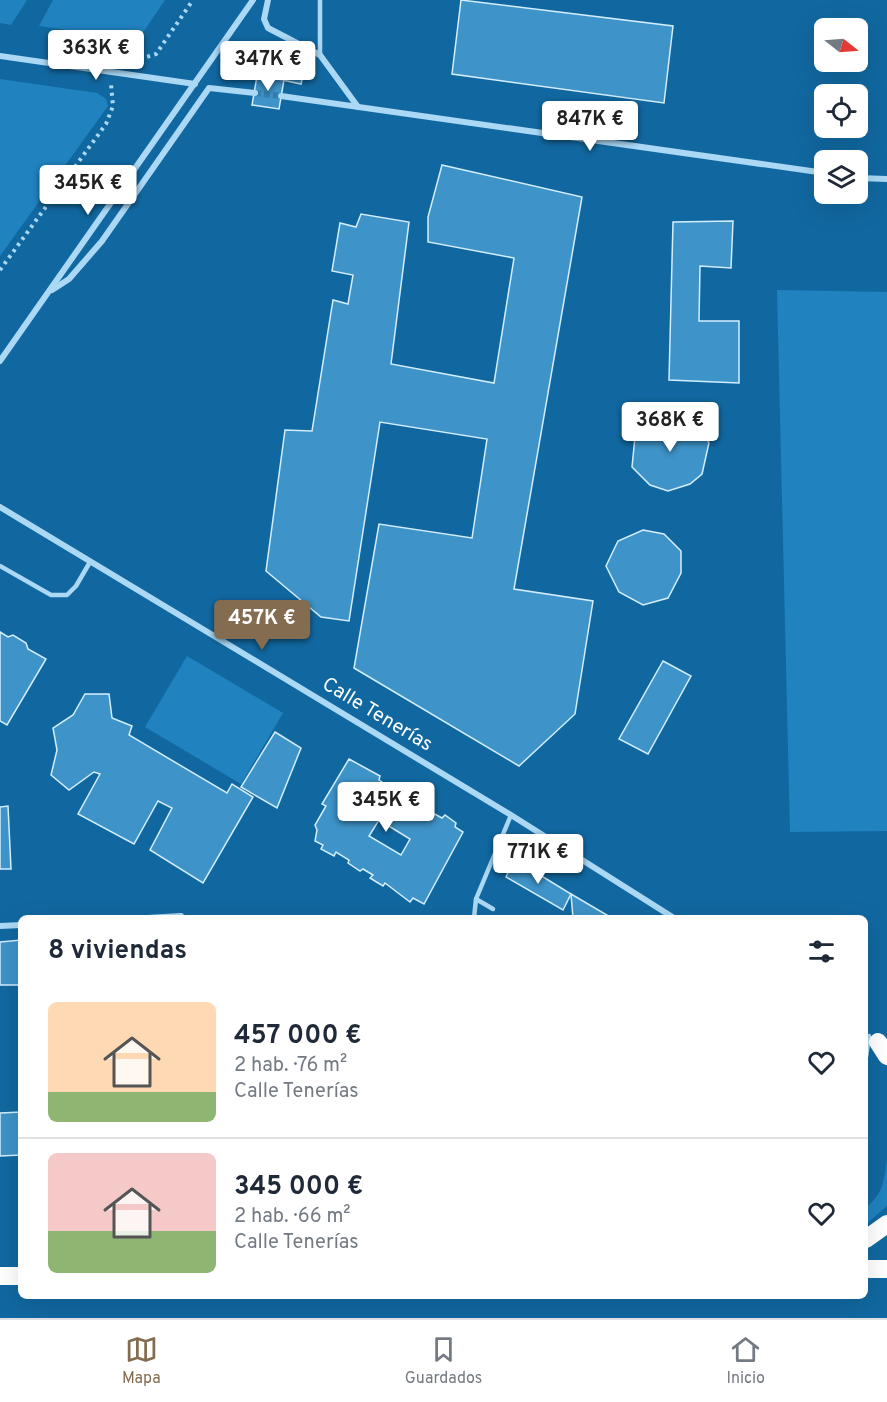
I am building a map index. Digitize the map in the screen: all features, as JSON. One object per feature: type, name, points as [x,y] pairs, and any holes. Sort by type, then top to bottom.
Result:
[{"type":"highway","points":[[868,1238],[887,1224]]},
{"type":"highway","points":[[868,1269],[887,1269]]},
{"type":"highway","points":[[0,1276],[18,1276]]},
{"type":"street","points":[[0,361],[253,0]]},
{"type":"street","points":[[268,0],[264,19],[268,28],[320,55],[358,107]]},
{"type":"street","points":[[0,56],[195,84]]},
{"type":"street","points":[[48,292],[69,279],[102,241],[209,88],[255,93]]},
{"type":"street","points":[[281,96],[814,171]]},
{"type":"street","points":[[868,179],[887,180]]},
{"type":"street","name":"Calle Tenerías","points":[[0,507],[511,815],[669,915]]},
{"type":"street","points":[[0,926],[18,925]]},
{"type":"lane","points":[[320,0],[320,55]]},
{"type":"lane","points":[[0,566],[51,595],[67,595],[76,586],[90,562]]},
{"type":"lane","points":[[474,915],[476,899],[511,815]]},
{"type":"lane","points":[[476,899],[494,909]]},
{"type":"lane","points":[[868,1055],[877,1043]]},
{"type":"path","points":[[0,270],[106,124],[113,106],[111,85],[116,57],[141,59],[156,54],[193,0]]},
{"type":"shaded area","points":[[0,0],[27,0],[11,25],[0,23]]},
{"type":"shaded area","points":[[53,0],[165,0],[138,40],[39,26]]},
{"type":"shaded area","points":[[0,79],[97,93],[106,99],[108,106],[0,256]]},
{"type":"shaded area","points":[[777,290],[887,292],[887,831],[790,832]]},
{"type":"shaded area","points":[[187,656],[283,713],[241,784],[145,727]]},
{"type":"shaded area","points":[[887,1159],[887,1206],[868,1222],[868,1205],[880,1191]]},
{"type":"building","points":[[461,0],[673,26],[664,103],[452,74]]},
{"type":"building","points":[[273,47],[307,60],[301,84],[264,76],[254,59]]},
{"type":"building","points":[[257,76],[284,80],[279,109],[252,105]]},
{"type":"building","points":[[442,165],[582,197],[514,589],[593,601],[575,714],[519,766],[354,668],[379,524],[472,538],[487,439],[380,422],[349,621],[321,617],[266,571],[285,430],[312,431],[333,300],[348,304],[353,275],[332,271],[340,223],[356,227],[361,214],[409,222],[391,364],[494,383],[514,258],[428,242],[428,217]]},
{"type":"building","points":[[733,221],[731,268],[700,266],[699,321],[739,321],[739,383],[669,380],[673,222]]},
{"type":"building","points":[[674,416],[697,426],[709,443],[702,474],[690,484],[668,491],[650,485],[632,467],[635,437],[654,418]]},
{"type":"building","points":[[643,530],[664,534],[681,551],[681,573],[668,598],[643,605],[619,592],[606,566],[618,541]]},
{"type":"building","points":[[0,632],[8,637],[13,635],[26,643],[28,649],[46,659],[7,725],[0,721]]},
{"type":"building","points":[[663,661],[691,676],[648,754],[619,739]]},
{"type":"building","points":[[85,694],[109,694],[112,718],[132,726],[129,735],[227,793],[232,784],[253,797],[203,883],[150,850],[172,808],[158,801],[134,844],[78,814],[100,774],[94,772],[69,790],[51,775],[57,750],[53,728],[73,715]]},
{"type":"building","points":[[275,732],[301,748],[277,808],[241,787]]},
{"type":"building","points":[[349,759],[380,776],[379,780],[391,788],[408,794],[407,799],[415,803],[417,800],[431,807],[429,811],[442,818],[445,815],[456,823],[455,827],[463,832],[424,904],[413,898],[410,902],[385,883],[383,886],[370,878],[373,875],[363,869],[360,871],[336,852],[334,856],[321,849],[323,845],[315,841],[317,830],[315,825],[326,806],[322,804]],"holes":[[[379,820],[410,839],[401,855],[369,836]]]},
{"type":"building","points":[[8,806],[11,869],[0,869],[0,807]]},
{"type":"building","points":[[514,859],[571,894],[563,910],[506,877]]},
{"type":"building","points":[[571,894],[607,915],[573,915]]},
{"type":"building","points":[[18,940],[18,985],[0,985],[0,942]]},
{"type":"building","points":[[18,1112],[18,1155],[0,1156],[0,1113]]},
{"type":"tunnel","points":[[255,93],[281,96]]}]
